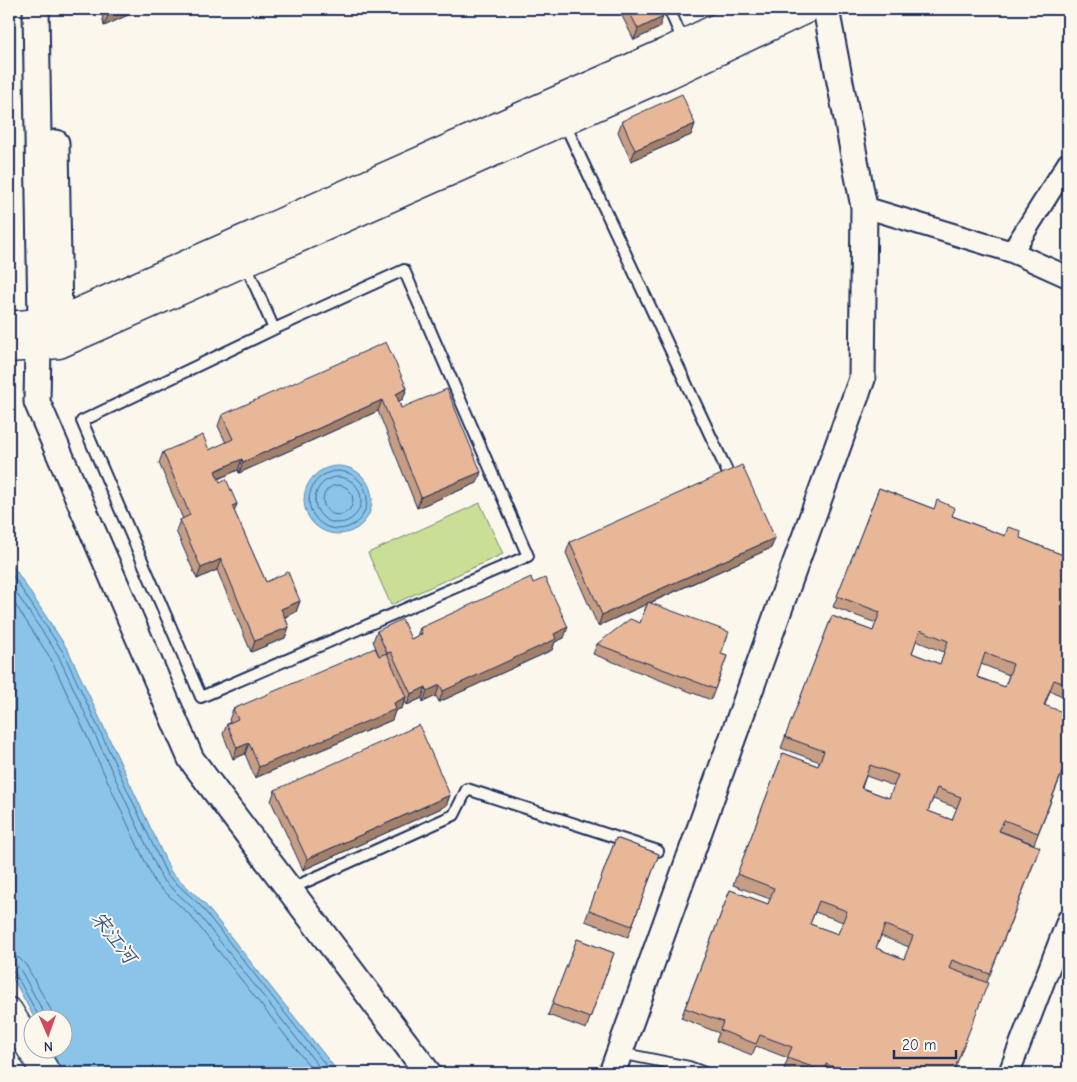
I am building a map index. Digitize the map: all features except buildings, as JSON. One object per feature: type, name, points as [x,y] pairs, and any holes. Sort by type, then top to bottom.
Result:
[{"type":"main road","points":[[9,348],[685,44],[757,9]]},
{"type":"main road","points":[[9,326],[46,330],[59,344],[669,74],[806,9]]},
{"type":"main road","points":[[9,1012],[22,1033]]},
{"type":"main road","points":[[38,1060],[46,1073]]},
{"type":"street","points":[[36,9],[46,330]]},
{"type":"street","points":[[54,9],[46,330],[37,402],[191,759],[428,1073]]},
{"type":"street","points":[[616,1063],[862,380],[864,206],[826,9]]},
{"type":"street","points":[[1012,252],[1068,163]]},
{"type":"street","points":[[864,206],[1012,252],[1068,277]]},
{"type":"street","points":[[1010,1073],[1068,919]]},
{"type":"lane","points":[[669,9],[685,44]]},
{"type":"lane","points":[[564,121],[727,471]]},
{"type":"lane","points":[[244,262],[274,329]]},
{"type":"lane","points":[[404,270],[528,556],[201,697],[82,421],[274,329],[404,270]]},
{"type":"lane","points":[[289,889],[454,815],[466,789],[658,851]]},
{"type":"lane","points":[[616,1063],[689,1067],[705,1073]]},
{"type":"green space","points":[[480,503],[503,554],[391,605],[368,553]]},
{"type":"water","points":[[338,466],[351,469],[362,476],[369,487],[372,500],[369,513],[362,524],[351,531],[338,534],[325,531],[314,524],[307,513],[304,500],[307,487],[314,476],[325,469]]},
{"type":"water","name":"宋江河","points":[[9,560],[68,650],[171,872],[203,902],[338,1073],[41,1073],[57,1065],[56,1060],[72,1060],[72,1010],[30,1010],[9,971]]}]
